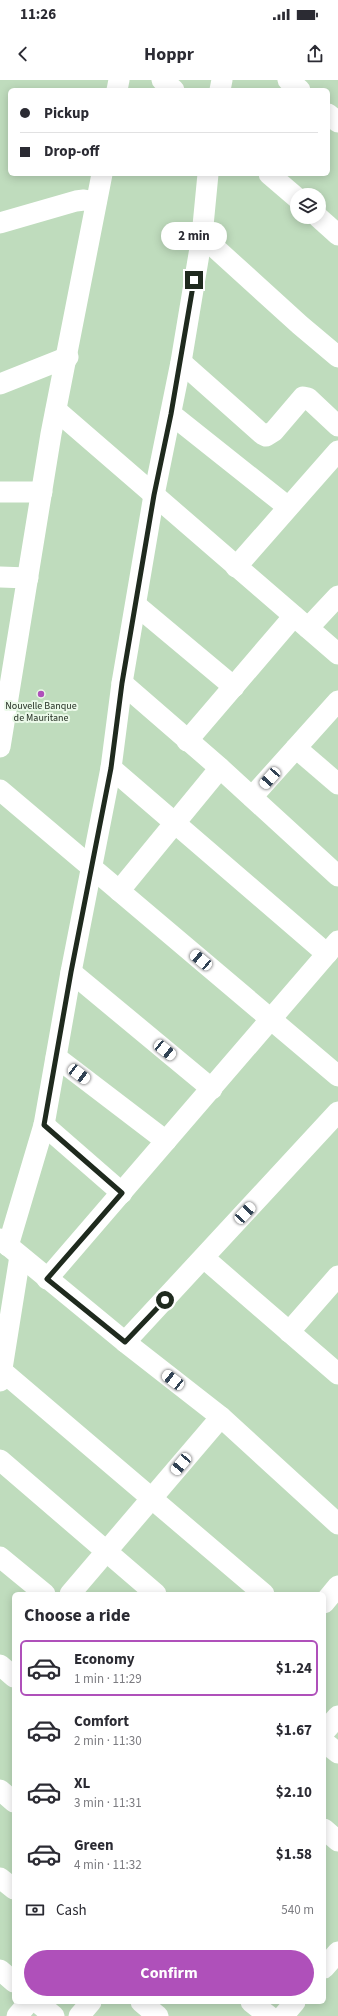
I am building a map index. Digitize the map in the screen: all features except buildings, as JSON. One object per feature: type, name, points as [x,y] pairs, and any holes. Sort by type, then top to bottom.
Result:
[{"type":"street","points":[[162,80],[172,88]]},
{"type":"street","points":[[288,80],[298,88]]},
{"type":"street","points":[[330,116],[338,122]]},
{"type":"street","points":[[0,747],[6,667],[28,578],[56,410],[68,357],[102,176]]},
{"type":"street","points":[[208,176],[202,236],[181,362],[154,495],[122,683],[111,768],[90,866],[44,1125],[9,1247],[1,1376],[152,1498],[262,1592]]},
{"type":"street","points":[[271,176],[290,192]]},
{"type":"street","points":[[0,223],[76,201],[84,200],[96,202]]},
{"type":"street","points":[[326,224],[338,234]]},
{"type":"street","points":[[202,236],[300,325],[338,357]]},
{"type":"street","points":[[0,384],[68,357]]},
{"type":"street","points":[[181,362],[266,436],[274,431],[303,397],[308,398],[338,426]]},
{"type":"street","points":[[56,410],[338,654]]},
{"type":"street","points":[[171,414],[288,507]]},
{"type":"street","points":[[236,567],[338,450]]},
{"type":"street","points":[[0,492],[42,492]]},
{"type":"street","points":[[0,577],[28,578]]},
{"type":"street","points":[[187,741],[234,687],[301,622],[338,596]]},
{"type":"street","points":[[136,604],[234,687]]},
{"type":"street","points":[[122,683],[187,741],[220,768],[338,876]]},
{"type":"street","points":[[252,798],[338,701]]},
{"type":"street","points":[[296,748],[338,784]]},
{"type":"street","points":[[47,1279],[332,948],[174,822],[111,768]]},
{"type":"street","points":[[119,891],[174,822],[220,768]]},
{"type":"street","points":[[0,790],[338,1076]]},
{"type":"street","points":[[71,972],[212,1089]]},
{"type":"street","points":[[56,1057],[166,1141]]},
{"type":"street","points":[[125,1342],[338,1112]]},
{"type":"street","points":[[44,1125],[122,1193]]},
{"type":"street","points":[[9,1247],[125,1342],[221,1417],[338,1524]]},
{"type":"street","points":[[204,1258],[290,1332],[334,1363]]},
{"type":"street","points":[[290,1332],[338,1276]]},
{"type":"street","points":[[72,1592],[221,1417]]},
{"type":"street","points":[[0,1460],[154,1592]]},
{"type":"street","points":[[0,1557],[43,1592]]},
{"type":"street","points":[[326,1601],[338,1586]]},
{"type":"street","points":[[326,1730],[338,1716]]},
{"type":"street","points":[[326,1744],[338,1753]]},
{"type":"street","points":[[0,1790],[12,1800]]},
{"type":"street","points":[[326,1831],[338,1841]]},
{"type":"street","points":[[0,1878],[12,1887]]},
{"type":"street","points":[[0,1970],[12,1980]]},
{"type":"street","points":[[17,2016],[27,2004]]},
{"type":"street","points":[[39,2004],[54,2016]]},
{"type":"street","points":[[79,2016],[89,2004]]},
{"type":"street","points":[[143,2004],[158,2016]]},
{"type":"street","points":[[254,2004],[269,2016]]},
{"type":"street","points":[[284,2016],[293,2004]]},
{"type":"place","name":"Nouvelle Banque de Mauritane","points":[[41,694]]},
{"type":"route","points":[[165,1300],[125,1342],[47,1279],[122,1193],[44,1125],[90,866],[111,768],[122,683],[154,495],[181,362],[194,280]]}]
